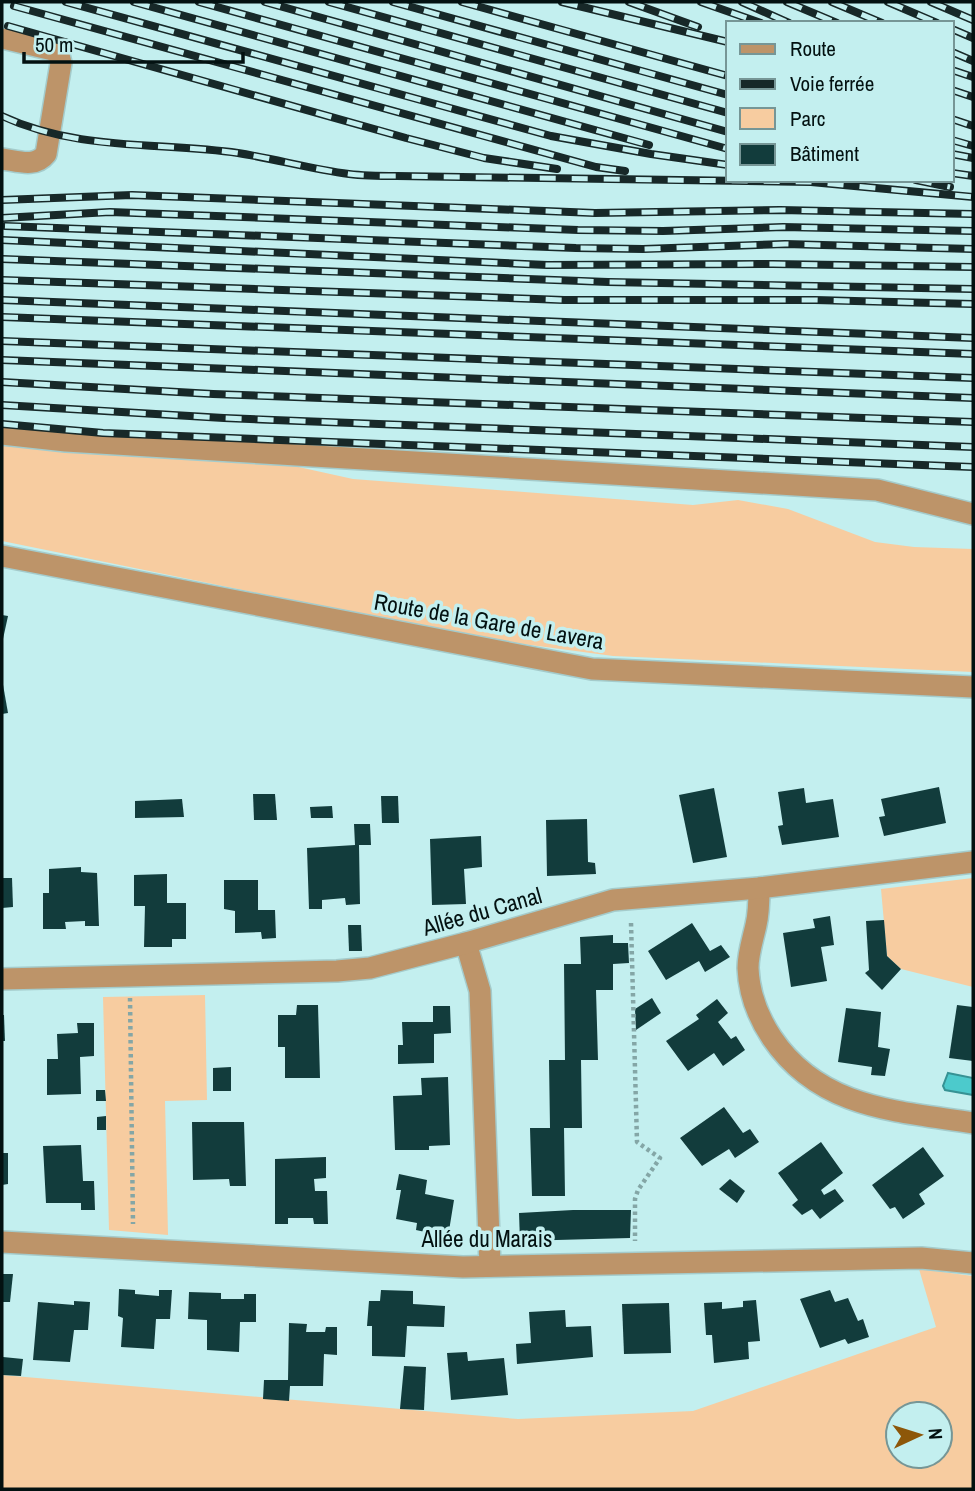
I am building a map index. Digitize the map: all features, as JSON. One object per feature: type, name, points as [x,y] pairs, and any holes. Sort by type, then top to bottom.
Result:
[{"type":"street","points":[[2,159],[33,163],[40,161],[46,154],[61,63],[59,55],[53,50],[7,39]]},
{"type":"street","points":[[2,434],[93,443],[877,490],[973,514]]},
{"type":"street","name":"Route de la Gare de Lavera","points":[[2,556],[592,668],[973,687]]},
{"type":"street","name":"Allée du Canal","points":[[2,979],[370,968],[614,900],[758,888],[973,862]]},
{"type":"street","points":[[758,888],[757,923],[748,965],[751,990],[758,1013],[768,1032],[786,1056],[800,1071],[822,1087],[854,1100],[887,1110],[973,1123]]},
{"type":"street","points":[[466,943],[480,991],[490,1266]]},
{"type":"street","name":"Allée du Marais","points":[[2,1242],[463,1267],[921,1258],[973,1263]]},
{"type":"path","points":[[630,898],[637,1142],[660,1158],[638,1190],[635,1199],[635,1263]]},
{"type":"path","points":[[130,976],[134,1249]]},
{"type":"green space","points":[[2,442],[285,464],[353,479],[693,505],[738,500],[788,509],[875,542],[914,547],[973,549],[973,672],[613,656],[479,638],[2,541]]},
{"type":"green space","points":[[973,878],[973,987],[901,969],[887,956],[881,889]]},
{"type":"green space","points":[[205,995],[207,1100],[165,1101],[168,1235],[109,1230],[103,997]]},
{"type":"green space","points":[[919,1269],[973,1276],[973,1489],[2,1489],[2,1375],[518,1419],[693,1411],[936,1327]]},
{"type":"water","points":[[948,1073],[973,1078],[973,1095],[945,1090],[943,1086]]},
{"type":"building","points":[[2,615],[8,616],[3,639],[2,639]]},
{"type":"building","points":[[2,679],[8,713],[2,714]]},
{"type":"building","points":[[939,787],[946,823],[884,836],[879,817],[885,816],[881,799]]},
{"type":"building","points":[[714,788],[727,857],[693,863],[679,795]]},
{"type":"building","points":[[804,788],[806,803],[833,799],[839,837],[782,845],[778,826],[783,825],[778,792]]},
{"type":"building","points":[[253,794],[275,794],[277,820],[254,820]]},
{"type":"building","points":[[381,796],[398,796],[399,823],[382,823]]},
{"type":"building","points":[[182,799],[184,817],[135,818],[135,801]]},
{"type":"building","points":[[332,806],[333,818],[311,818],[310,807]]},
{"type":"building","points":[[587,819],[588,862],[595,863],[596,874],[547,876],[546,820]]},
{"type":"building","points":[[354,824],[370,824],[371,845],[359,845],[360,904],[346,905],[345,898],[322,900],[322,909],[309,909],[307,848],[355,845]]},
{"type":"building","points":[[481,836],[482,867],[464,869],[466,904],[432,905],[430,839]]},
{"type":"building","points":[[81,867],[81,872],[97,873],[99,926],[85,926],[85,921],[65,922],[66,929],[43,929],[43,893],[49,893],[49,869]]},
{"type":"building","points":[[167,874],[167,903],[186,903],[186,939],[172,939],[172,947],[144,947],[145,906],[134,906],[134,875]]},
{"type":"building","points":[[2,878],[12,878],[13,907],[2,908]]},
{"type":"building","points":[[224,880],[258,880],[258,910],[275,910],[276,938],[262,939],[261,932],[235,933],[235,911],[224,909]]},
{"type":"building","points":[[830,916],[834,945],[821,947],[827,981],[791,987],[783,933],[815,928],[813,919]]},
{"type":"building","points":[[884,920],[887,956],[901,969],[882,990],[865,973],[869,970],[866,921]]},
{"type":"building","points":[[692,923],[710,951],[721,945],[730,957],[705,972],[699,961],[666,980],[648,951]]},
{"type":"building","points":[[348,925],[361,925],[362,951],[349,951]]},
{"type":"building","points":[[613,935],[613,943],[628,943],[629,963],[613,964],[613,990],[596,990],[598,1060],[581,1060],[582,1128],[564,1128],[565,1196],[532,1196],[530,1128],[550,1128],[549,1060],[565,1060],[564,964],[581,964],[580,937]]},
{"type":"building","points":[[652,998],[661,1013],[636,1030],[635,1009]]},
{"type":"building","points":[[717,999],[728,1013],[718,1022],[731,1039],[736,1036],[745,1050],[723,1066],[714,1053],[688,1071],[666,1041],[699,1019],[696,1015]]},
{"type":"building","points":[[297,1005],[318,1005],[320,1078],[285,1078],[285,1047],[278,1047],[278,1015],[296,1015]]},
{"type":"building","points":[[957,1005],[973,1007],[973,1061],[949,1058]]},
{"type":"building","points":[[433,1006],[450,1006],[451,1033],[434,1034],[434,1063],[398,1064],[398,1045],[403,1045],[402,1022],[433,1022]]},
{"type":"building","points":[[846,1008],[881,1012],[878,1047],[890,1049],[885,1076],[871,1075],[872,1067],[838,1062]]},
{"type":"building","points":[[4,1015],[5,1041],[2,1041]]},
{"type":"building","points":[[77,1023],[94,1023],[94,1056],[80,1057],[81,1094],[47,1095],[47,1059],[58,1059],[57,1034],[78,1033]]},
{"type":"building","points":[[231,1067],[231,1091],[213,1091],[213,1068]]},
{"type":"building","points":[[448,1077],[450,1145],[429,1146],[429,1150],[395,1150],[393,1096],[422,1095],[421,1078]]},
{"type":"building","points":[[96,1090],[105,1090],[106,1101],[96,1101]]},
{"type":"building","points":[[724,1107],[743,1133],[750,1129],[759,1142],[735,1158],[729,1149],[702,1166],[680,1138]]},
{"type":"building","points":[[106,1116],[106,1130],[97,1130],[97,1117]]},
{"type":"building","points":[[192,1122],[244,1122],[246,1186],[230,1186],[229,1179],[193,1180]]},
{"type":"building","points":[[821,1142],[843,1173],[821,1190],[824,1195],[835,1189],[844,1201],[820,1219],[812,1209],[802,1215],[792,1205],[798,1200],[778,1173]]},
{"type":"building","points":[[81,1145],[83,1181],[94,1181],[95,1210],[81,1210],[81,1203],[46,1203],[43,1146]]},
{"type":"building","points":[[923,1147],[944,1176],[919,1194],[925,1204],[903,1219],[895,1207],[890,1209],[872,1185]]},
{"type":"building","points":[[2,1153],[8,1153],[8,1184],[2,1185]]},
{"type":"building","points":[[326,1157],[326,1178],[314,1179],[315,1191],[327,1191],[328,1224],[314,1224],[313,1218],[288,1218],[288,1224],[275,1224],[275,1159]]},
{"type":"building","points":[[399,1174],[427,1180],[425,1194],[454,1200],[448,1237],[416,1230],[417,1223],[396,1219],[401,1190],[396,1190]]},
{"type":"building","points":[[730,1179],[745,1191],[737,1203],[719,1189]]},
{"type":"building","points":[[631,1210],[630,1238],[520,1241],[519,1213]]},
{"type":"building","points":[[2,1274],[13,1274],[10,1302],[2,1302]]},
{"type":"building","points":[[119,1289],[135,1290],[135,1294],[159,1296],[159,1290],[172,1290],[170,1319],[156,1319],[154,1349],[121,1347],[123,1318],[118,1316]]},
{"type":"building","points":[[381,1290],[413,1291],[413,1304],[445,1306],[444,1327],[407,1326],[405,1357],[372,1356],[372,1326],[367,1326],[369,1301],[380,1301]]},
{"type":"building","points":[[830,1290],[835,1302],[848,1298],[858,1321],[863,1319],[869,1337],[848,1344],[845,1339],[820,1348],[800,1299]]},
{"type":"building","points":[[189,1292],[221,1293],[221,1299],[244,1299],[244,1294],[256,1294],[256,1322],[240,1322],[239,1352],[207,1350],[207,1320],[188,1319]]},
{"type":"building","points":[[756,1300],[760,1341],[748,1342],[749,1359],[714,1363],[712,1335],[706,1335],[704,1303],[722,1302],[722,1309],[743,1307],[743,1301]]},
{"type":"building","points":[[74,1301],[90,1302],[88,1330],[74,1330],[70,1362],[33,1360],[38,1302],[74,1305]]},
{"type":"building","points":[[669,1303],[671,1353],[624,1354],[622,1304]]},
{"type":"building","points":[[565,1310],[566,1327],[591,1326],[593,1357],[517,1364],[516,1344],[531,1343],[529,1312]]},
{"type":"building","points":[[289,1323],[307,1324],[306,1332],[325,1332],[326,1327],[337,1327],[337,1355],[324,1354],[323,1386],[290,1386],[289,1401],[263,1399],[264,1380],[288,1380]]},
{"type":"building","points":[[467,1352],[468,1361],[504,1358],[508,1395],[451,1400],[447,1353]]},
{"type":"building","points":[[3,1357],[23,1359],[21,1376],[2,1375]]},
{"type":"building","points":[[404,1366],[426,1367],[424,1410],[400,1409]]},
{"type":"railway","points":[[66,2],[551,136],[726,165]]},
{"type":"railway","points":[[134,2],[649,145]]},
{"type":"railway","points":[[199,2],[726,148]]},
{"type":"railway","points":[[265,2],[726,131]]},
{"type":"railway","points":[[329,2],[726,112]]},
{"type":"railway","points":[[393,2],[726,94]]},
{"type":"railway","points":[[462,2],[726,75]]},
{"type":"railway","points":[[562,2],[726,42]]},
{"type":"railway","points":[[629,2],[698,27]]},
{"type":"railway","points":[[701,2],[755,21]]},
{"type":"railway","points":[[742,2],[785,21]]},
{"type":"railway","points":[[787,2],[832,21]]},
{"type":"railway","points":[[832,2],[877,21]]},
{"type":"railway","points":[[888,2],[932,21]]},
{"type":"railway","points":[[931,2],[973,20]]},
{"type":"railway","points":[[14,6],[596,167],[625,171]]},
{"type":"railway","points":[[8,26],[406,138],[484,158],[557,169]]},
{"type":"railway","points":[[954,30],[973,38]]},
{"type":"railway","points":[[954,53],[973,61]]},
{"type":"railway","points":[[954,71],[973,77]]},
{"type":"railway","points":[[954,91],[973,97]]},
{"type":"railway","points":[[2,116],[59,135],[118,144],[238,153],[355,175],[726,181]]},
{"type":"railway","points":[[954,120],[973,126]]},
{"type":"railway","points":[[954,141],[973,146]]},
{"type":"railway","points":[[954,154],[973,158]]},
{"type":"railway","points":[[954,173],[973,176]]},
{"type":"railway","points":[[811,182],[973,197]]},
{"type":"railway","points":[[926,182],[950,187]]},
{"type":"railway","points":[[2,200],[132,195],[595,213],[780,210],[973,214]]},
{"type":"railway","points":[[2,218],[110,212],[578,230],[663,231],[783,227],[973,231]]},
{"type":"railway","points":[[5,226],[576,248],[643,249],[785,244],[973,249]]},
{"type":"railway","points":[[2,240],[547,265],[973,267]]},
{"type":"railway","points":[[2,259],[608,282],[973,289]]},
{"type":"railway","points":[[2,280],[564,300],[815,300],[973,304]]},
{"type":"railway","points":[[2,300],[973,338]]},
{"type":"railway","points":[[2,317],[973,354]]},
{"type":"railway","points":[[2,341],[973,378]]},
{"type":"railway","points":[[2,360],[973,398]]},
{"type":"railway","points":[[2,382],[213,394],[973,422]]},
{"type":"railway","points":[[2,405],[224,418],[973,447]]},
{"type":"railway","points":[[2,424],[103,433],[973,467]]}]
